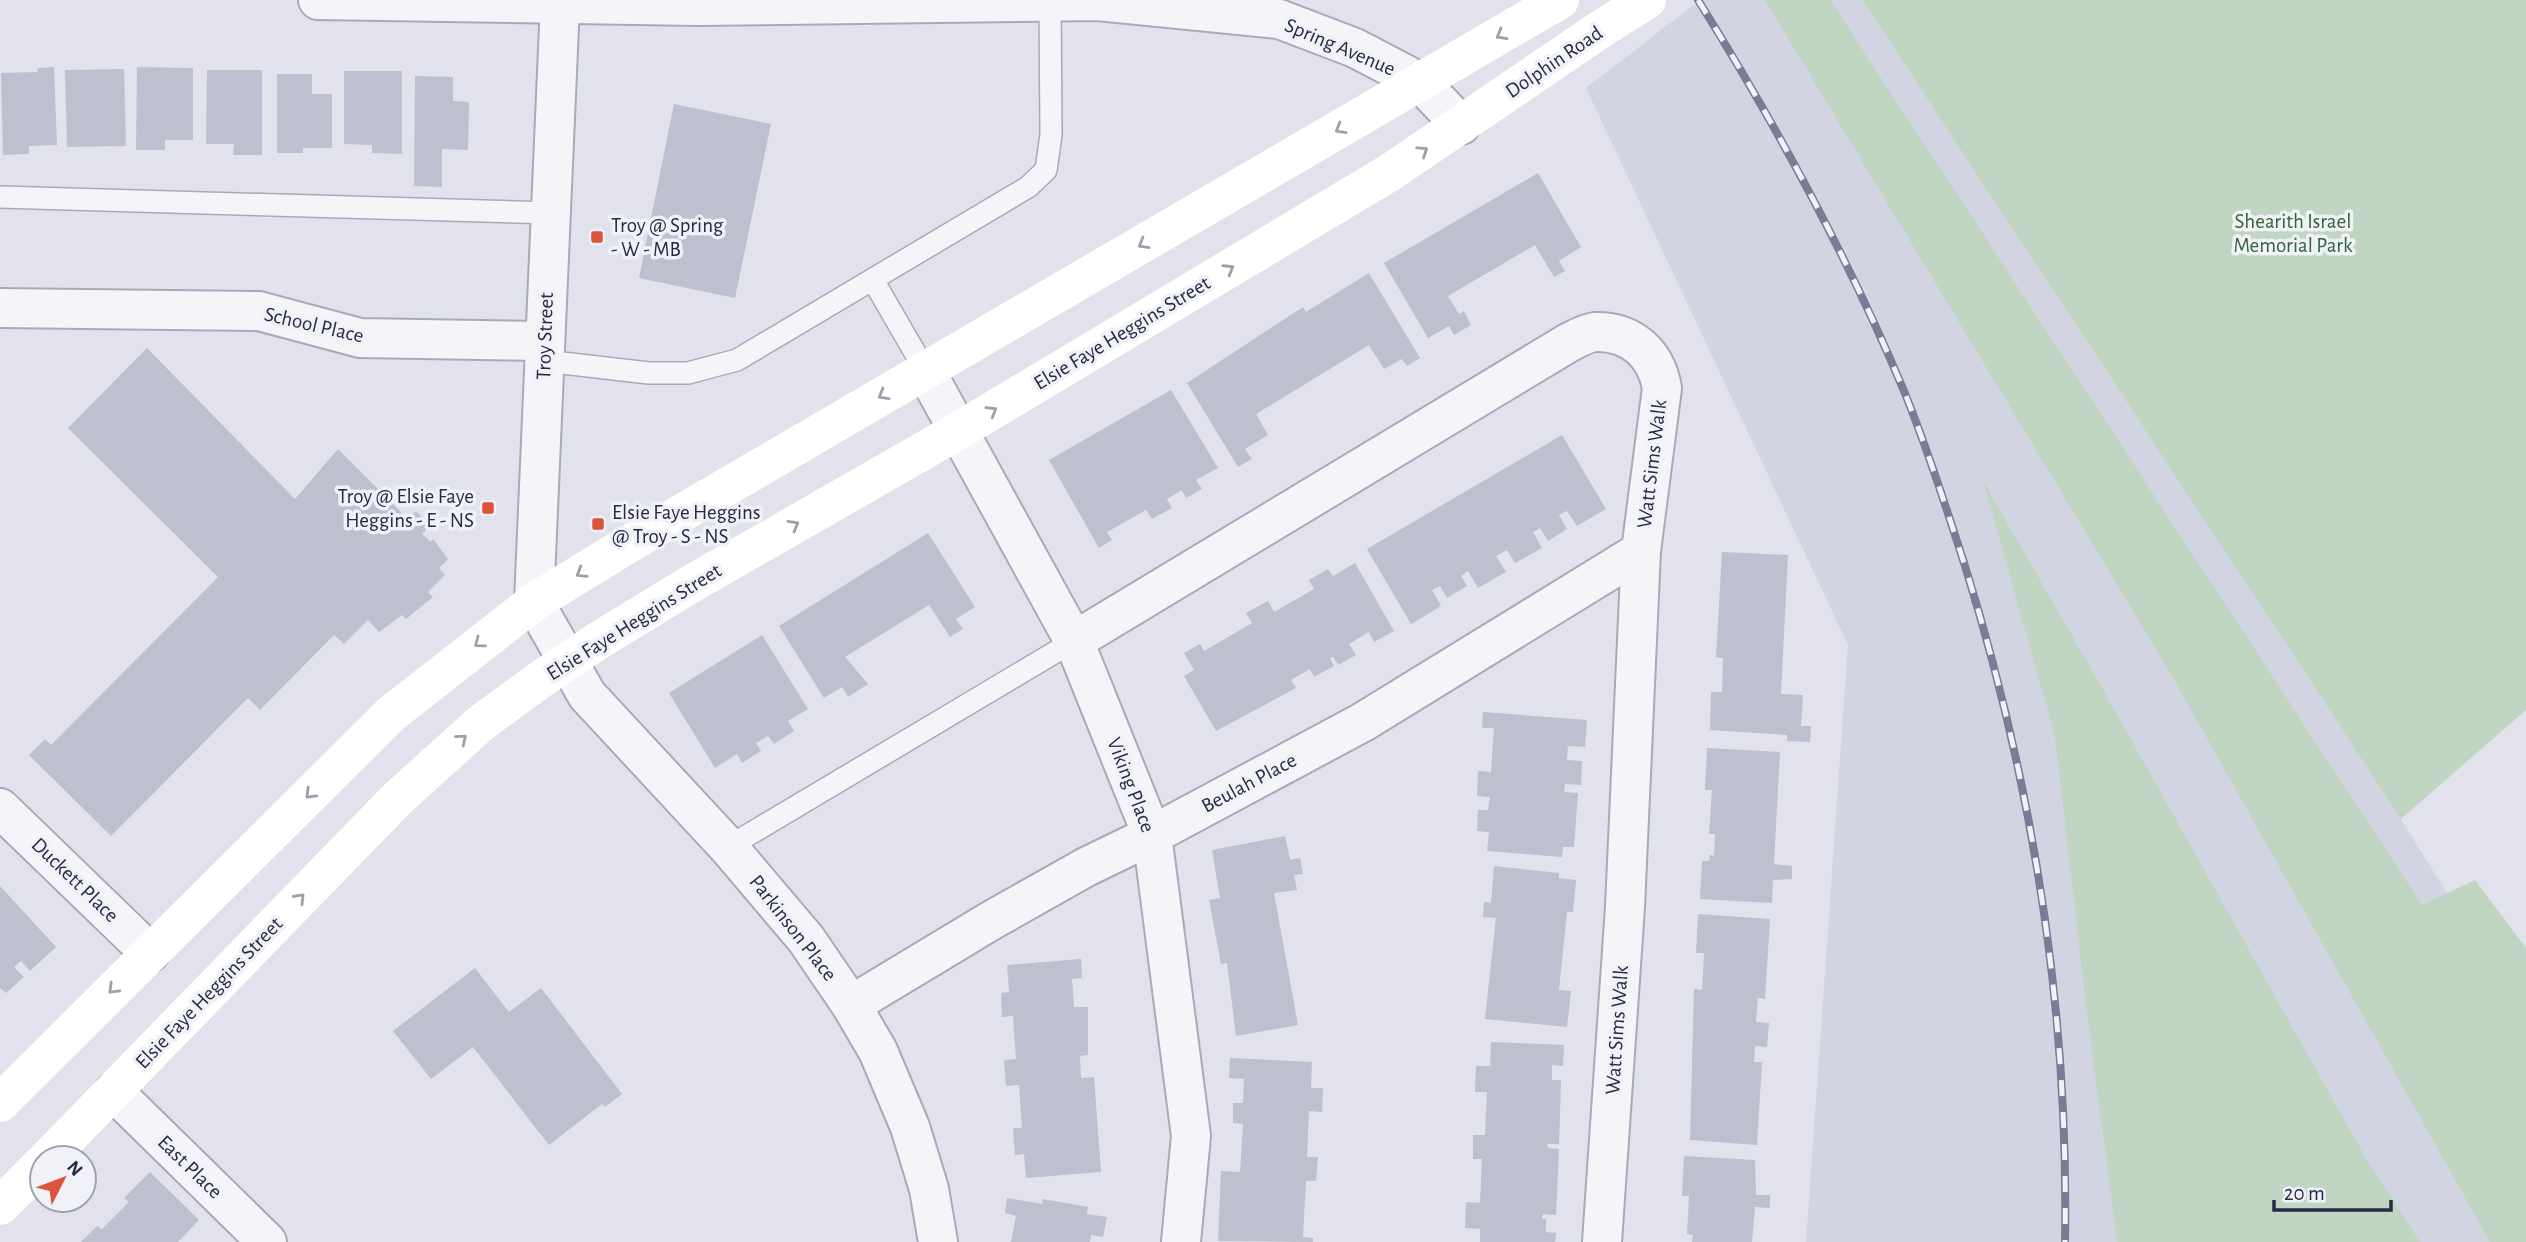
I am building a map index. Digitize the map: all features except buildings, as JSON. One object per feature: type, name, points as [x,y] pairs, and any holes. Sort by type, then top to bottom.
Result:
[{"type":"main road","points":[[0,1103],[391,714],[534,603],[627,545],[1560,0]]},
{"type":"main road","name":"Dolphin Road","points":[[1461,125],[1647,0]]},
{"type":"main road","name":"Elsie Faye Heggins Street","points":[[62,1144],[414,782],[481,723],[568,660],[691,584],[958,431],[1389,173],[1461,125]]},
{"type":"main road","points":[[0,1206],[28,1178]]},
{"type":"street","name":"Spring Avenue","points":[[318,0],[561,3],[1098,1],[1279,19],[1355,48],[1420,82],[1461,125]]},
{"type":"street","name":"Troy Street","points":[[534,603],[561,3]]},
{"type":"street","name":"School Place","points":[[0,308],[259,311],[360,338],[545,351]]},
{"type":"street","name":"Watt Sims Walk","points":[[1074,641],[1569,342],[1592,332],[1615,334],[1634,342],[1650,356],[1659,371],[1662,388],[1641,551],[1625,907],[1602,1242]]},
{"type":"street","name":"Viking Place","points":[[925,370],[1074,641],[1152,835],[1191,1136],[1181,1242]]},
{"type":"street","name":"Beulah Place","points":[[851,1005],[1086,867],[1152,835],[1363,722],[1641,551]]},
{"type":"street","points":[[534,603],[568,660]]},
{"type":"street","name":"Parkinson Place","points":[[568,660],[587,695],[727,847],[806,939],[851,1005],[878,1051],[911,1127],[929,1189],[938,1242]]},
{"type":"street","name":"Duckett Place","points":[[0,808],[150,953]]},
{"type":"street","name":"East Place","points":[[114,1092],[267,1242]]},
{"type":"lane","points":[[545,351],[649,373],[688,373],[737,360],[1028,187],[1046,170],[1051,135],[1050,1]]},
{"type":"lane","points":[[0,197],[551,214]]},
{"type":"lane","points":[[873,280],[925,370]]},
{"type":"lane","points":[[727,847],[1074,641]]},
{"type":"shaded area","points":[[1700,0],[1862,0],[2401,819],[2526,1021],[2526,1242],[1806,1242],[1848,645],[1586,88]]},
{"type":"green space","points":[[1765,0],[1830,0],[2422,905],[2475,880],[2526,948],[2526,1242],[2490,1242],[2172,676]]},
{"type":"green space","name":"Shearith Israel Memorial Park","points":[[1862,0],[2526,0],[2526,710],[2401,819]]},
{"type":"green space","points":[[1983,481],[2364,1155],[2420,1242],[2117,1242],[2055,736]]},
{"type":"railway","points":[[1698,0],[1809,191],[1859,290],[1904,391],[1965,566],[2010,732],[2028,815],[2042,900],[2061,1070],[2065,1242]]},
{"type":"place","name":"Troy @ Spring - W - MB","points":[[597,237]]},
{"type":"place","name":"Troy @ Elsie Faye Heggins - E - NS","points":[[488,508]]},
{"type":"place","name":"Elsie Faye Heggins @ Troy - S - NS","points":[[598,524]]}]
